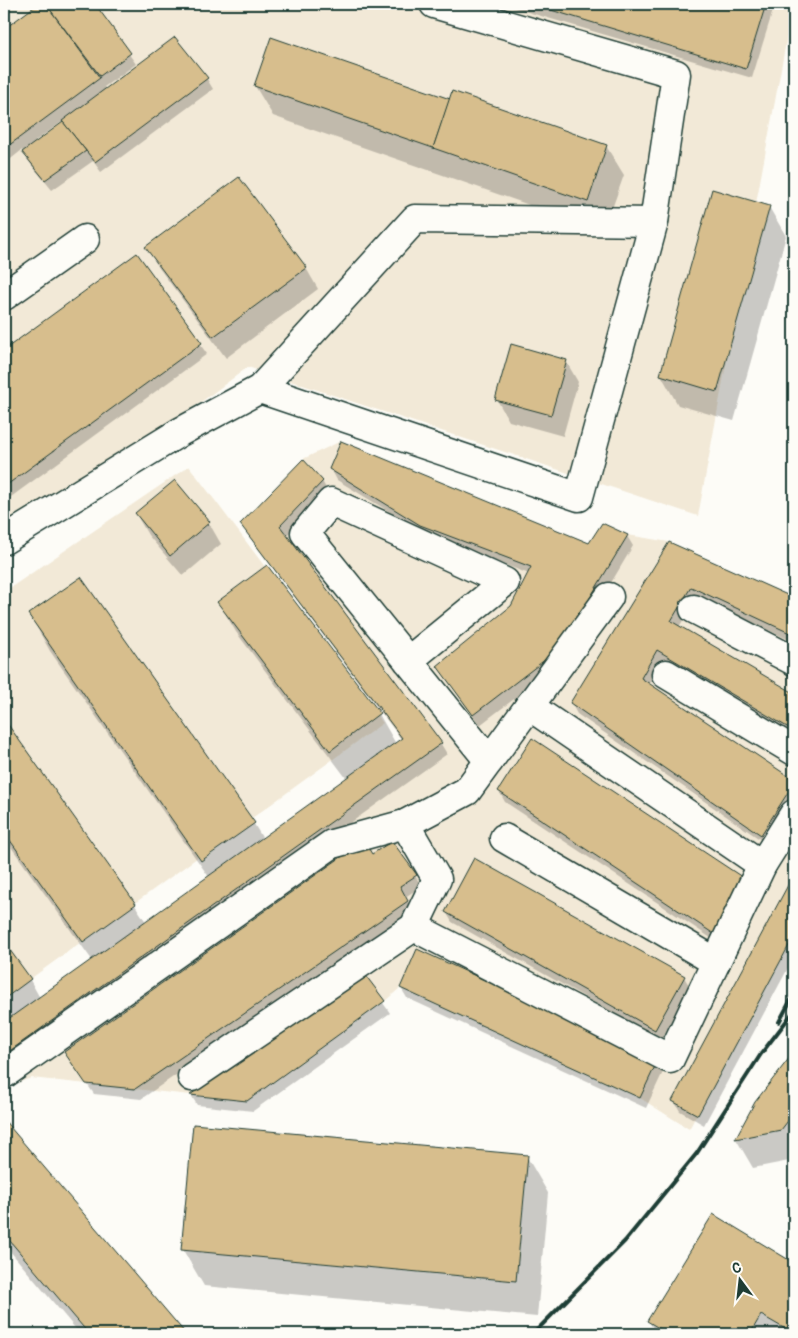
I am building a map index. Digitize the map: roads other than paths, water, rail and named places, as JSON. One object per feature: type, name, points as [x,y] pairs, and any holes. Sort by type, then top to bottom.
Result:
[{"type":"lane","points":[[260,390],[579,497],[654,222],[676,74],[434,4]]},
{"type":"lane","points":[[4,540],[180,432],[260,390],[415,219],[654,222]]},
{"type":"lane","points":[[4,296],[85,239]]},
{"type":"lane","points":[[408,661],[505,582],[331,502],[305,533],[408,661],[489,761]]},
{"type":"lane","points":[[4,1074],[332,844],[405,824],[467,791],[609,597]]},
{"type":"lane","points":[[694,609],[794,661]]},
{"type":"lane","points":[[666,674],[794,750]]},
{"type":"lane","points":[[529,706],[762,865]]},
{"type":"lane","points":[[414,927],[670,1059],[762,865],[794,814]]},
{"type":"lane","points":[[192,1077],[414,927],[437,880],[405,824]]},
{"type":"lane","points":[[504,838],[716,962]]},
{"type":"railway","points":[[779,1022],[794,994]]},
{"type":"railway","points":[[533,1334],[625,1241],[697,1153],[761,1054],[794,1011]]}]
